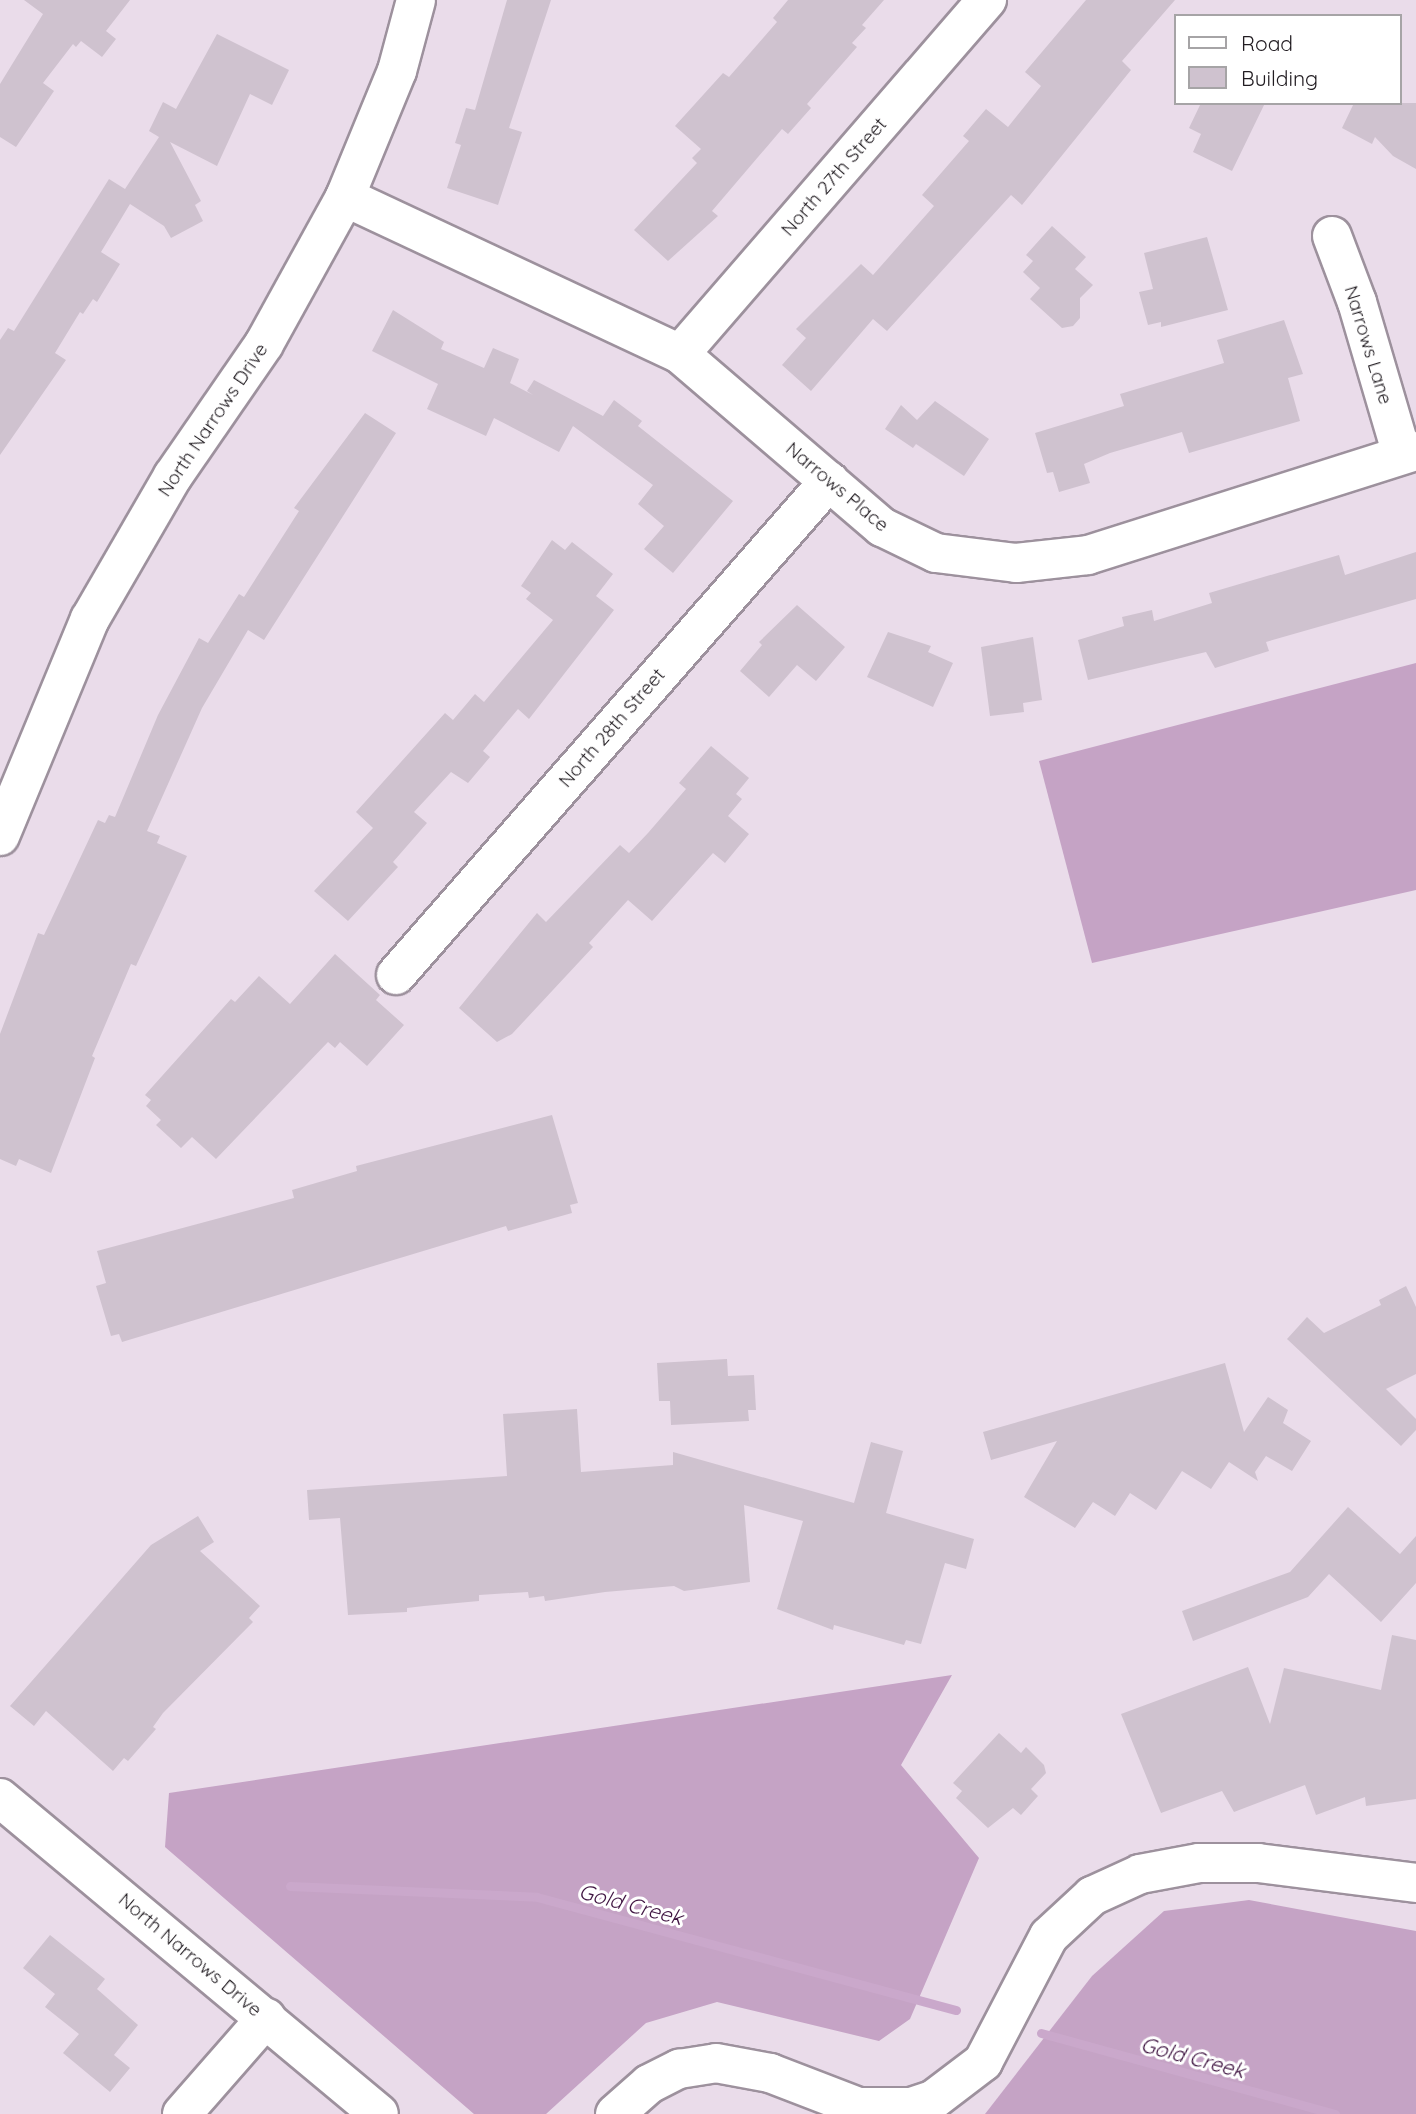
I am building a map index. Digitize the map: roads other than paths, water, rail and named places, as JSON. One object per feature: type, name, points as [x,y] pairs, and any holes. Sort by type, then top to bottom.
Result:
[{"type":"street","name":"North Narrows Drive","points":[[0,835],[90,619],[173,476],[264,344],[345,197],[397,71],[416,0]]},
{"type":"street","name":"North 27th Street","points":[[680,354],[988,0]]},
{"type":"street","name":"Narrows Place","points":[[345,197],[680,354],[881,527],[911,545],[966,560],[1056,562],[1409,453]]},
{"type":"street","name":"Narrows Lane","points":[[1332,236],[1409,453]]},
{"type":"street","name":"North 28th Street","points":[[396,975],[829,481]]},
{"type":"street","name":"North Narrows Drive","points":[[0,1798],[379,2114]]},
{"type":"street","points":[[615,2114],[649,2084],[679,2069],[706,2063],[770,2073],[858,2107],[911,2107],[933,2100],[983,2062],[1049,1936],[1092,1896],[1140,1874],[1199,1863],[1258,1863],[1416,1883]]},
{"type":"street","points":[[182,2114],[266,2018]]},
{"type":"waterway","name":"Gold Creek","points":[[290,1886],[537,1897],[956,2010]]},
{"type":"waterway","name":"Gold Creek","points":[[1041,2033],[1335,2114]]}]
